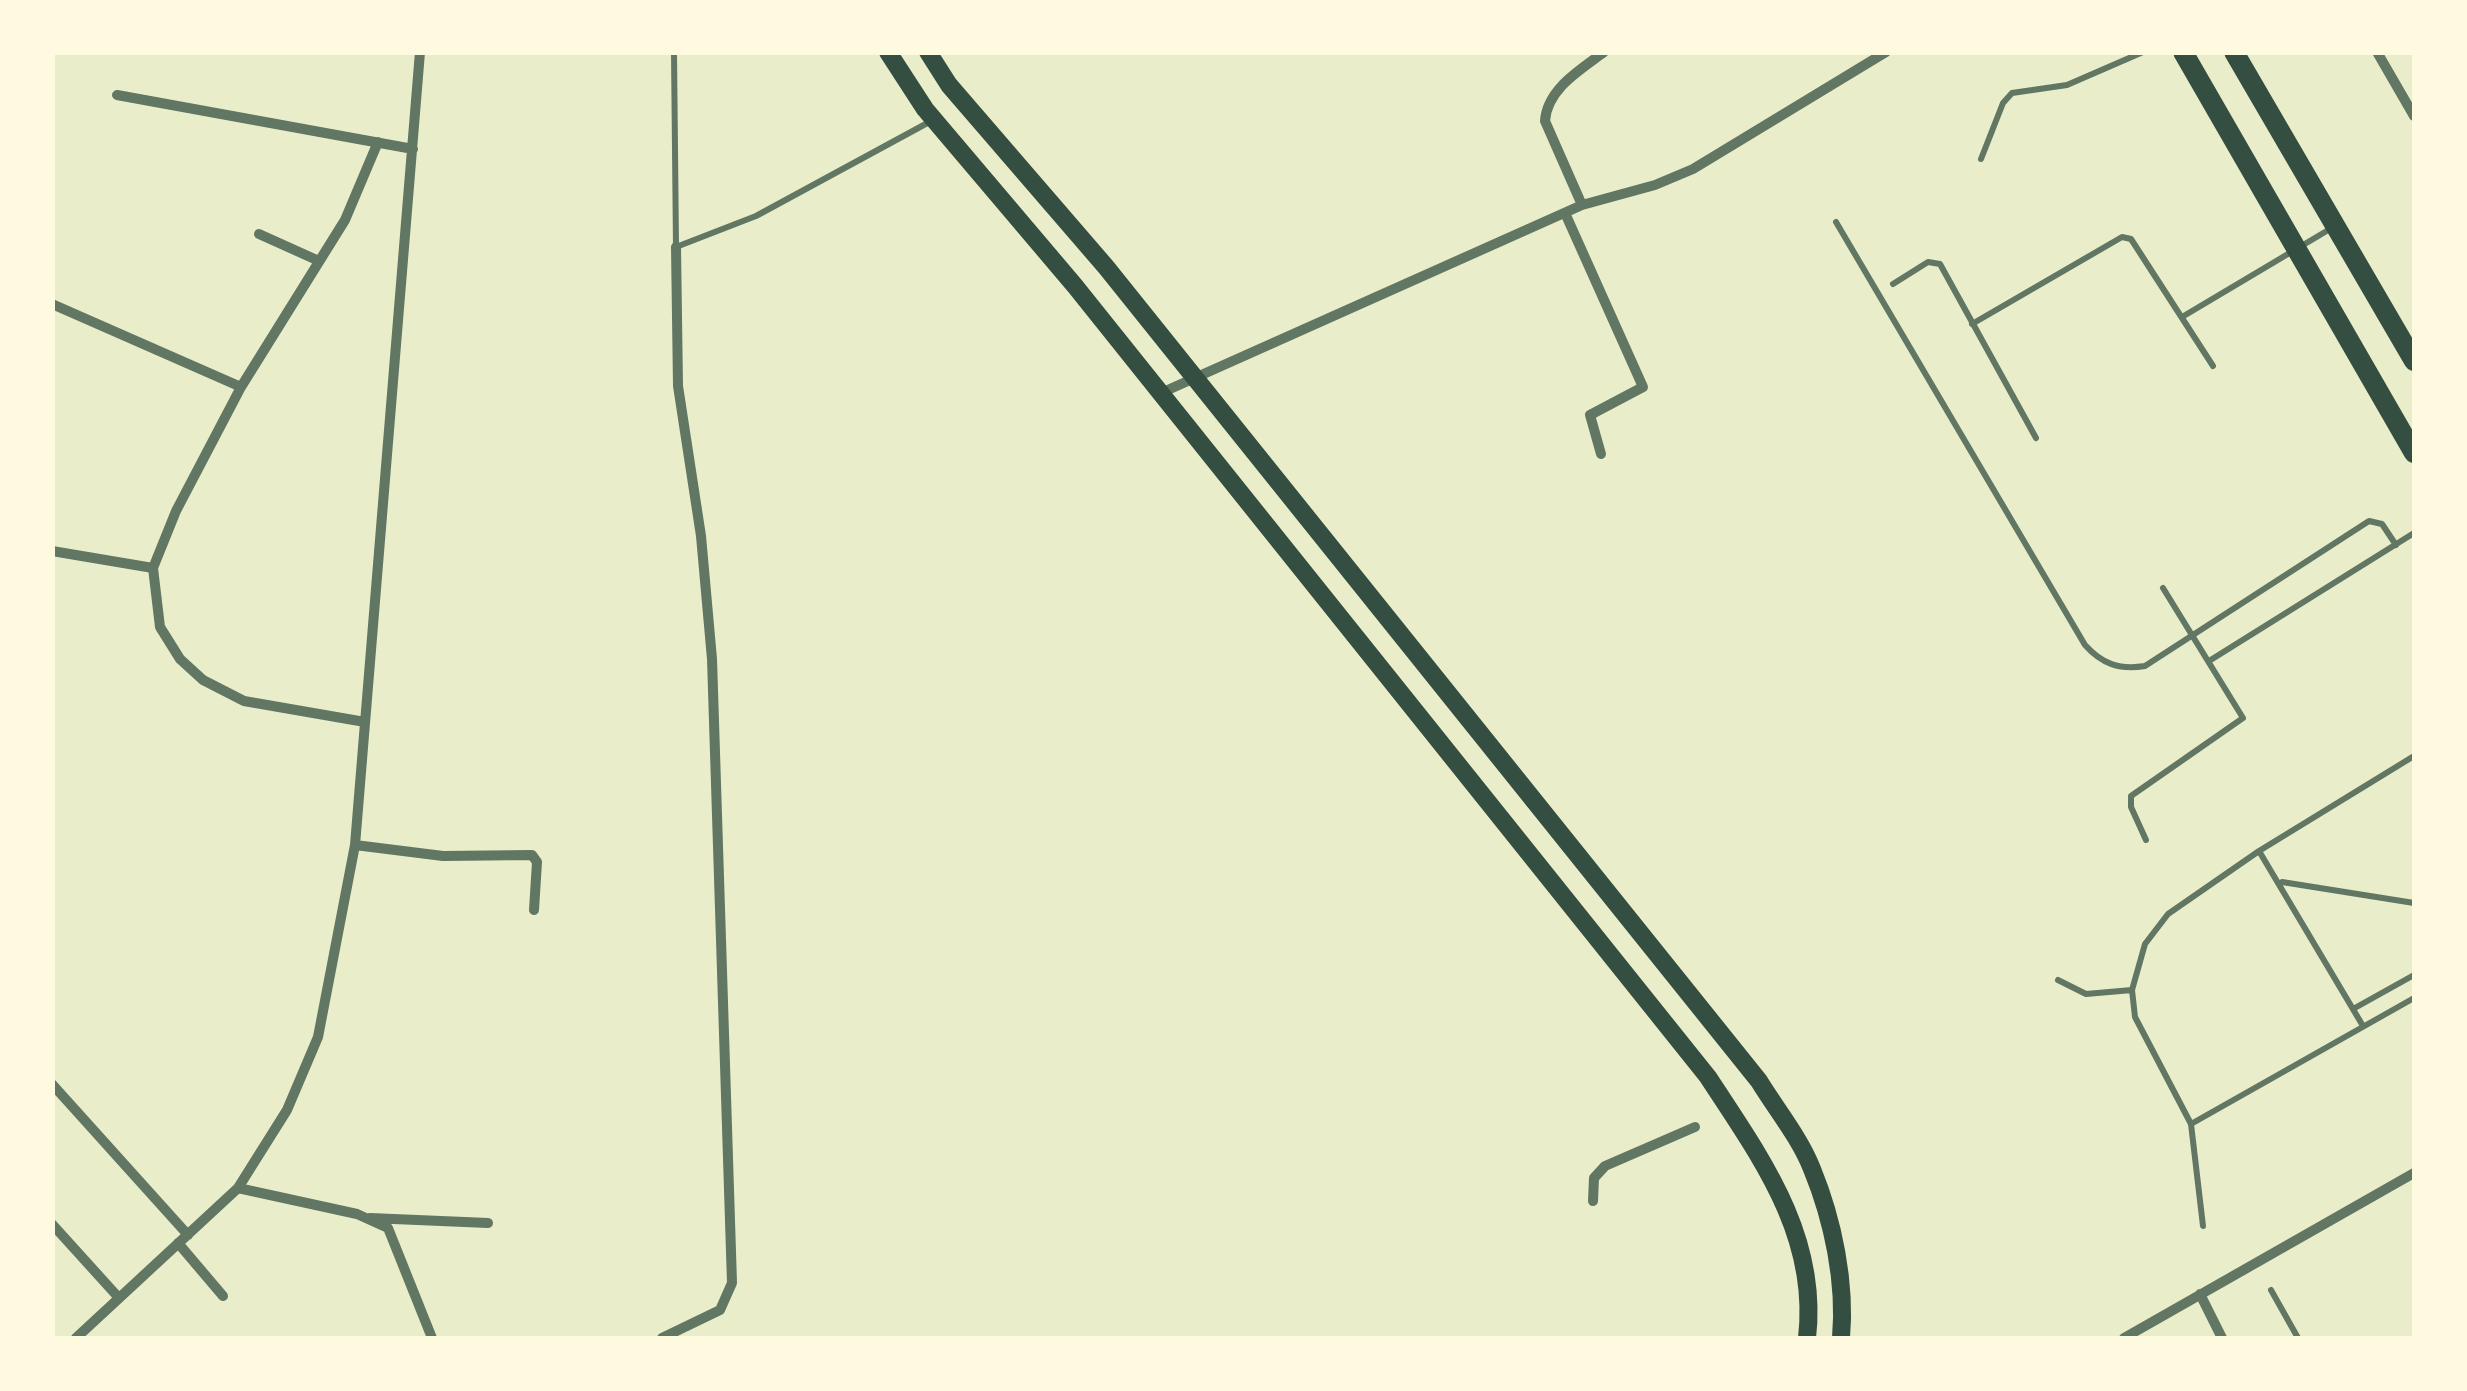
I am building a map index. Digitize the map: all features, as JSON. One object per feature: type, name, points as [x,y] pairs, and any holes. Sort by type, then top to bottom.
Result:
[{"type":"main road","points":[[888,52],[934,120],[1161,393],[1708,1077],[1777,1183],[1804,1252],[1806,1338]]},
{"type":"main road","points":[[928,52],[949,85],[1194,377],[1758,1081],[1812,1167],[1836,1248],[1844,1313],[1841,1338]]},
{"type":"main road","points":[[2183,52],[2414,454]]},
{"type":"main road","points":[[2234,52],[2414,361]]},
{"type":"street","points":[[76,1338],[238,1188],[287,1110],[318,1037],[355,845],[420,52]]},
{"type":"street","points":[[1582,205],[1545,120],[1546,106],[1564,84],[1604,52]]},
{"type":"street","points":[[1161,393],[1582,205],[1654,185],[1693,169],[1886,52]]},
{"type":"street","points":[[2378,52],[2414,116]]},
{"type":"street","points":[[117,95],[414,150]]},
{"type":"street","points":[[366,722],[244,701],[203,680],[180,659],[160,626],[152,568],[241,388],[360,190],[378,142]]},
{"type":"street","points":[[1565,213],[1642,381],[1640,392],[1590,415],[1600,454]]},
{"type":"street","points":[[258,234],[319,261]]},
{"type":"street","points":[[662,1338],[720,1310],[732,1283],[713,678],[701,536],[678,386],[676,247]]},
{"type":"street","points":[[52,304],[241,388]]},
{"type":"street","points":[[52,550],[152,568]]},
{"type":"street","points":[[355,845],[414,854],[532,854],[537,862],[534,910]]},
{"type":"street","points":[[52,1084],[188,1236]]},
{"type":"street","points":[[1593,1200],[1594,1178],[1604,1166],[1695,1127]]},
{"type":"street","points":[[2124,1338],[2414,1172]]},
{"type":"street","points":[[238,1188],[369,1218],[488,1223]]},
{"type":"street","points":[[369,1218],[395,1238],[432,1338]]},
{"type":"street","points":[[52,1224],[119,1298]]},
{"type":"street","points":[[178,1244],[223,1296]]},
{"type":"street","points":[[2200,1294],[2222,1338]]},
{"type":"lane","points":[[674,52],[676,247],[756,216],[934,120]]},
{"type":"lane","points":[[1982,159],[2003,104],[2012,93],[2066,84],[2143,52]]},
{"type":"lane","points":[[1836,222],[2085,645],[2099,660],[2128,669],[2145,666],[2369,521],[2382,524],[2396,545]]},
{"type":"lane","points":[[2182,318],[2335,226]]},
{"type":"lane","points":[[1972,324],[2122,237],[2130,239],[2213,366]]},
{"type":"lane","points":[[1893,284],[1934,261],[2036,438]]},
{"type":"lane","points":[[2209,661],[2414,533]]},
{"type":"lane","points":[[2146,840],[2131,807],[2131,796],[2243,718],[2163,588]]},
{"type":"lane","points":[[2203,1226],[2190,1124],[2135,1017],[2132,990],[2145,944],[2168,914],[2260,851],[2414,756]]},
{"type":"lane","points":[[2260,851],[2363,1027]]},
{"type":"lane","points":[[2281,882],[2414,904]]},
{"type":"lane","points":[[2352,1009],[2414,975]]},
{"type":"lane","points":[[2058,980],[2086,994],[2132,990]]},
{"type":"lane","points":[[2190,1124],[2414,998]]},
{"type":"lane","points":[[2271,1290],[2298,1338]]}]
